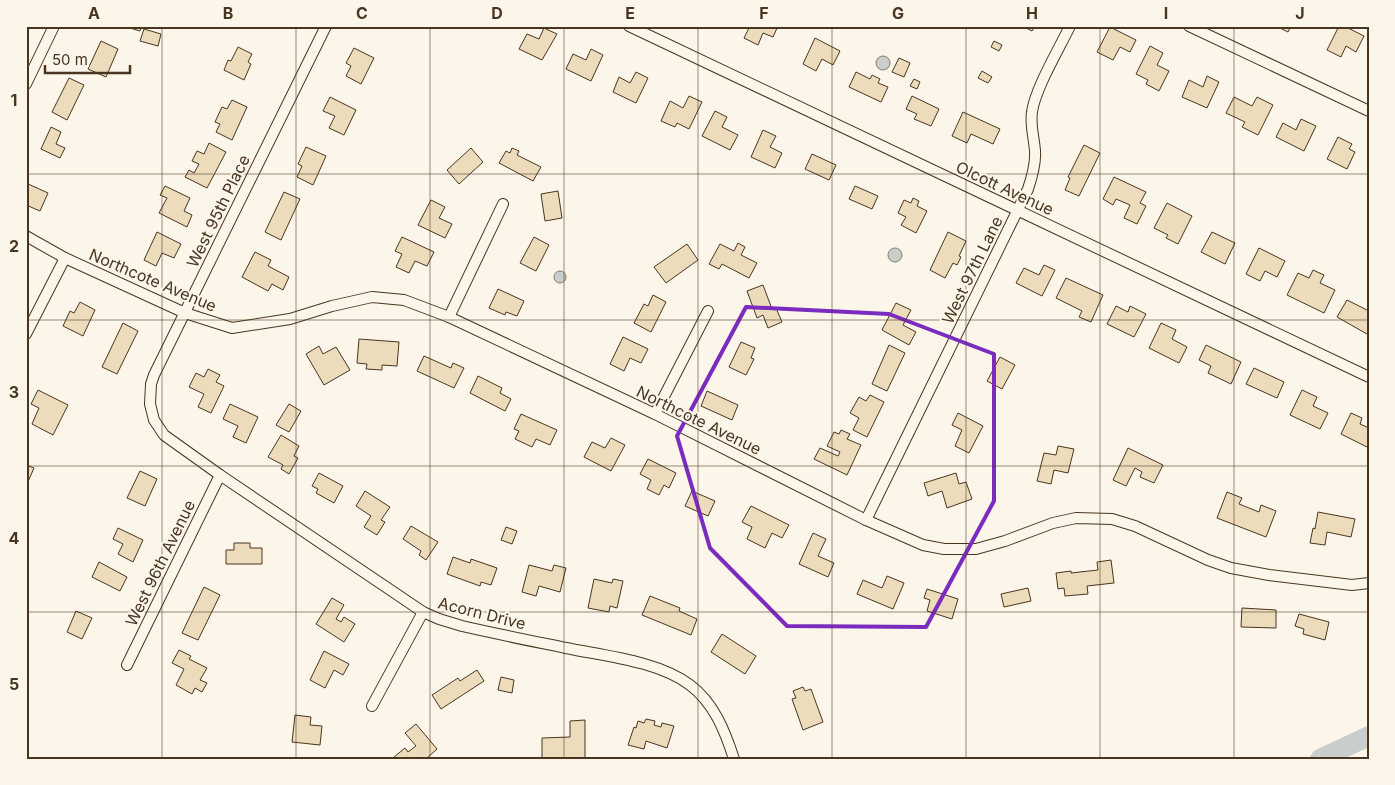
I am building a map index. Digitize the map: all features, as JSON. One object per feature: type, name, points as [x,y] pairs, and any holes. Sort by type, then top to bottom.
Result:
[{"type":"street","points":[[26,84],[54,26]]},
{"type":"street","name":"West 95th Place","points":[[152,412],[150,404],[151,384],[326,26]]},
{"type":"street","name":"Olcott Avenue","points":[[629,26],[1369,377]]},
{"type":"street","name":"West 97th Lane","points":[[866,520],[1028,189],[1034,169],[1035,151],[1031,129],[1032,109],[1039,90],[1070,26]]},
{"type":"street","points":[[1189,26],[1369,111]]},
{"type":"street","points":[[449,317],[503,204]]},
{"type":"street","name":"Northcote Avenue","points":[[26,236],[65,258],[185,314],[232,328],[290,319],[332,306],[372,297],[404,300],[449,317],[654,414],[866,520],[922,545],[955,550],[986,547],[1053,523],[1076,518],[1112,519],[1135,526],[1208,560],[1231,568],[1269,575],[1347,584],[1369,583]]},
{"type":"street","points":[[26,334],[65,258]]},
{"type":"street","points":[[654,414],[708,311]]},
{"type":"street","name":"Acorn Drive","points":[[152,412],[158,428],[164,435],[423,612],[462,626],[634,662],[668,673],[691,686],[710,705],[722,725],[734,759]]},
{"type":"street","name":"West 96th Avenue","points":[[127,665],[220,474]]},
{"type":"street","points":[[372,706],[423,612]]},
{"type":"highlighted area","points":[[746,307],[889,314],[994,354],[994,501],[926,627],[787,626],[710,548],[677,436]]},
{"type":"shaded area","points":[[880,56],[886,56],[890,63],[886,70],[880,70],[876,66],[876,60]]},
{"type":"shaded area","points":[[895,248],[900,250],[902,255],[900,260],[895,262],[890,260],[888,255],[890,250]]},
{"type":"shaded area","points":[[558,271],[562,271],[566,277],[562,283],[558,283],[554,279],[554,275]]},
{"type":"building","points":[[123,26],[142,26],[140,31]]},
{"type":"building","points":[[750,26],[778,26],[773,37],[763,33],[758,45],[744,38]]},
{"type":"building","points":[[1022,26],[1035,26],[1032,31]]},
{"type":"building","points":[[1276,26],[1291,26],[1288,32]]},
{"type":"building","points":[[1339,26],[1344,26],[1364,36],[1356,52],[1346,46],[1341,57],[1327,50]]},
{"type":"building","points":[[1110,27],[1136,40],[1130,52],[1120,47],[1113,60],[1097,52]]},
{"type":"building","points":[[544,28],[557,34],[542,60],[519,49],[527,34],[539,39]]},
{"type":"building","points":[[144,29],[161,34],[158,46],[140,41]]},
{"type":"building","points":[[815,38],[840,51],[833,65],[822,59],[816,71],[803,64]]},
{"type":"building","points":[[101,41],[118,49],[106,77],[88,69]]},
{"type":"building","points":[[994,41],[1002,45],[999,51],[991,47]]},
{"type":"building","points":[[1150,46],[1163,53],[1157,65],[1169,71],[1159,91],[1146,84],[1148,80],[1136,74]]},
{"type":"building","points":[[238,47],[252,54],[248,62],[251,64],[244,80],[224,70],[228,60],[231,61]]},
{"type":"building","points":[[354,48],[374,58],[361,84],[346,76],[351,66],[346,63]]},
{"type":"building","points":[[591,49],[603,55],[591,81],[566,69],[573,54],[586,60]]},
{"type":"building","points":[[899,58],[910,63],[904,77],[892,72]]},
{"type":"building","points":[[982,71],[992,77],[988,83],[978,78]]},
{"type":"building","points":[[636,72],[648,78],[636,103],[613,92],[619,77],[630,83]]},
{"type":"building","points":[[856,72],[870,79],[872,75],[880,79],[878,83],[888,87],[881,102],[849,87]]},
{"type":"building","points":[[1207,76],[1219,82],[1207,108],[1182,97],[1189,80],[1203,87]]},
{"type":"building","points":[[69,78],[84,85],[67,120],[52,112]]},
{"type":"building","points":[[914,79],[920,82],[917,89],[910,86]]},
{"type":"building","points":[[689,96],[702,102],[689,129],[677,123],[675,127],[661,121],[670,101],[683,108]]},
{"type":"building","points":[[912,96],[939,109],[931,126],[914,119],[917,114],[906,109]]},
{"type":"building","points":[[330,97],[356,110],[344,135],[329,128],[335,116],[323,111]]},
{"type":"building","points":[[1234,97],[1252,106],[1257,97],[1273,105],[1258,135],[1242,127],[1245,122],[1226,113]]},
{"type":"building","points":[[232,100],[247,107],[232,140],[216,132],[220,124],[215,122],[222,107],[227,109]]},
{"type":"building","points":[[715,111],[727,117],[722,127],[738,135],[730,150],[702,136]]},
{"type":"building","points":[[963,112],[1000,129],[993,144],[971,134],[967,143],[952,136]]},
{"type":"building","points":[[1301,119],[1316,126],[1304,151],[1276,137],[1283,123],[1296,130]]},
{"type":"building","points":[[51,127],[61,132],[56,144],[65,148],[60,158],[41,149]]},
{"type":"building","points":[[763,130],[776,136],[770,147],[782,153],[775,168],[751,157]]},
{"type":"building","points":[[1338,137],[1352,144],[1349,149],[1355,152],[1347,169],[1327,159]]},
{"type":"building","points":[[209,143],[226,152],[207,188],[185,177],[189,170],[194,173],[199,164],[192,161],[197,151],[204,154]]},
{"type":"building","points":[[1084,145],[1100,153],[1079,196],[1065,190],[1070,178],[1068,177]]},
{"type":"building","points":[[306,147],[326,156],[313,185],[297,177],[302,166],[298,164]]},
{"type":"building","points":[[471,148],[483,162],[459,184],[447,170]]},
{"type":"building","points":[[512,148],[519,151],[517,155],[541,167],[533,181],[499,163],[506,151],[510,153]]},
{"type":"building","points":[[812,154],[836,165],[829,180],[805,169]]},
{"type":"building","points":[[1114,177],[1146,192],[1140,203],[1146,206],[1137,224],[1124,218],[1130,205],[1116,199],[1113,205],[1103,199]]},
{"type":"building","points":[[26,183],[48,193],[40,211],[26,205]]},
{"type":"building","points":[[165,186],[190,198],[184,211],[192,215],[187,227],[159,213],[167,198],[160,195]]},
{"type":"building","points":[[855,186],[878,196],[872,209],[849,199]]},
{"type":"building","points":[[558,191],[562,218],[545,221],[541,194]]},
{"type":"building","points":[[284,192],[300,199],[281,240],[265,232]]},
{"type":"building","points":[[913,198],[919,201],[917,206],[927,211],[916,233],[901,225],[906,217],[898,213],[904,200],[911,203]]},
{"type":"building","points":[[431,200],[445,207],[439,218],[452,224],[445,238],[418,225]]},
{"type":"building","points":[[1167,203],[1192,216],[1178,244],[1166,238],[1168,235],[1154,228]]},
{"type":"building","points":[[157,232],[181,244],[174,258],[162,253],[156,266],[144,260]]},
{"type":"building","points":[[948,232],[966,241],[957,265],[953,263],[945,278],[930,270]]},
{"type":"building","points":[[1212,232],[1235,243],[1225,264],[1201,252]]},
{"type":"building","points":[[402,237],[434,252],[427,266],[415,261],[409,273],[396,267],[402,254],[395,251]]},
{"type":"building","points":[[534,237],[549,245],[536,271],[520,263]]},
{"type":"building","points":[[738,243],[745,247],[741,255],[757,263],[749,278],[722,264],[719,269],[709,264],[720,244],[734,251]]},
{"type":"building","points":[[687,244],[698,260],[666,283],[654,267]]},
{"type":"building","points":[[1259,248],[1285,261],[1277,277],[1265,271],[1260,281],[1246,274]]},
{"type":"building","points":[[255,252],[271,260],[268,266],[289,277],[283,290],[272,284],[268,291],[242,277]]},
{"type":"building","points":[[1044,265],[1055,270],[1042,296],[1016,283],[1024,268],[1039,275]]},
{"type":"building","points":[[1313,270],[1324,275],[1320,283],[1335,290],[1324,313],[1287,295],[1298,273],[1309,278]]},
{"type":"building","points":[[1066,278],[1103,295],[1091,322],[1079,317],[1082,311],[1056,298]]},
{"type":"building","points":[[763,285],[772,309],[776,308],[782,322],[768,328],[763,315],[757,318],[747,291]]},
{"type":"building","points":[[498,289],[524,301],[517,316],[506,312],[505,315],[489,308]]},
{"type":"building","points":[[653,295],[666,302],[651,332],[634,323],[644,304],[648,306]]},
{"type":"building","points":[[1347,300],[1369,311],[1369,331],[1367,334],[1337,317]]},
{"type":"building","points":[[80,302],[95,310],[83,336],[63,326],[70,311],[74,313]]},
{"type":"building","points":[[896,303],[911,310],[903,325],[916,332],[909,345],[882,330]]},
{"type":"building","points":[[1116,306],[1128,312],[1130,306],[1146,314],[1134,337],[1107,324]]},
{"type":"building","points":[[123,323],[138,331],[117,374],[102,367]]},
{"type":"building","points":[[1161,323],[1176,330],[1172,339],[1187,347],[1179,363],[1149,348]]},
{"type":"building","points":[[623,337],[648,349],[641,363],[630,358],[624,371],[610,364]]},
{"type":"building","points":[[359,339],[399,342],[397,366],[382,365],[382,370],[366,369],[367,364],[357,363]]},
{"type":"building","points":[[741,342],[755,348],[751,358],[754,359],[746,375],[729,367]]},
{"type":"building","points":[[889,345],[905,353],[887,391],[872,384]]},
{"type":"building","points":[[1206,345],[1241,362],[1231,384],[1208,373],[1211,366],[1199,360]]},
{"type":"building","points":[[319,346],[323,354],[336,347],[350,370],[324,385],[306,354]]},
{"type":"building","points":[[424,356],[451,368],[453,363],[464,368],[454,388],[417,371]]},
{"type":"building","points":[[1000,357],[1015,365],[1002,389],[987,381]]},
{"type":"building","points":[[1254,368],[1284,382],[1277,398],[1246,384]]},
{"type":"building","points":[[208,369],[220,375],[216,382],[224,386],[211,413],[198,407],[204,394],[189,387],[196,373],[204,377]]},
{"type":"building","points":[[478,376],[502,388],[500,393],[511,399],[505,411],[470,393]]},
{"type":"building","points":[[38,390],[68,405],[53,435],[32,424],[39,408],[31,404]]},
{"type":"building","points":[[1302,390],[1317,397],[1313,406],[1328,413],[1320,429],[1290,415]]},
{"type":"building","points":[[707,391],[738,405],[732,420],[701,406]]},
{"type":"building","points":[[870,395],[884,402],[867,437],[853,430],[859,418],[850,413],[859,397],[866,401]]},
{"type":"building","points":[[230,404],[258,417],[246,443],[233,437],[238,426],[223,419]]},
{"type":"building","points":[[289,404],[301,411],[289,432],[276,425]]},
{"type":"building","points":[[958,413],[983,426],[969,453],[955,446],[962,430],[952,425]]},
{"type":"building","points":[[1351,413],[1362,418],[1360,424],[1369,428],[1369,444],[1367,447],[1341,434]]},
{"type":"building","points":[[521,414],[557,430],[550,445],[536,439],[532,447],[515,439],[519,431],[514,429]]},
{"type":"building","points":[[841,430],[850,434],[847,439],[861,445],[847,475],[814,459],[820,448],[838,456],[840,452],[827,446],[834,432],[839,434]]},
{"type":"building","points":[[281,435],[299,446],[294,456],[298,458],[289,474],[281,469],[283,465],[268,457]]},
{"type":"building","points":[[611,438],[625,445],[611,471],[584,457],[592,442],[605,448]]},
{"type":"building","points":[[1058,446],[1074,449],[1068,473],[1054,470],[1051,484],[1037,481],[1044,453],[1056,455]]},
{"type":"building","points":[[1128,448],[1163,465],[1154,483],[1140,477],[1142,472],[1135,468],[1126,486],[1113,480]]},
{"type":"building","points":[[648,459],[676,473],[669,488],[664,485],[659,495],[647,489],[651,480],[640,474]]},
{"type":"building","points":[[26,465],[34,468],[27,484],[26,484]]},
{"type":"building","points":[[140,471],[157,479],[145,506],[127,498]]},
{"type":"building","points":[[319,473],[343,486],[334,503],[316,493],[318,489],[312,486]]},
{"type":"building","points":[[956,473],[959,484],[966,482],[972,499],[947,508],[942,491],[928,496],[924,483]]},
{"type":"building","points":[[365,491],[390,507],[381,520],[385,522],[377,535],[364,527],[371,516],[356,506]]},
{"type":"building","points":[[692,491],[715,501],[708,516],[685,506]]},
{"type":"building","points":[[1227,492],[1242,498],[1239,504],[1259,512],[1261,505],[1276,511],[1266,537],[1217,518]]},
{"type":"building","points":[[751,506],[789,525],[782,538],[772,533],[765,548],[747,539],[752,527],[742,522]]},
{"type":"building","points":[[1318,512],[1355,519],[1351,537],[1327,532],[1325,545],[1310,543]]},
{"type":"building","points":[[411,526],[438,542],[426,560],[419,555],[421,551],[403,539]]},
{"type":"building","points":[[506,527],[517,531],[512,544],[501,540]]},
{"type":"building","points":[[118,528],[143,540],[133,562],[118,554],[123,544],[113,539]]},
{"type":"building","points":[[813,533],[826,539],[818,556],[834,563],[828,577],[799,564]]},
{"type":"building","points":[[234,543],[250,543],[250,548],[262,548],[262,564],[226,564],[226,550],[234,550]]},
{"type":"building","points":[[453,557],[470,563],[471,559],[497,568],[491,585],[481,582],[480,586],[447,574]]},
{"type":"building","points":[[1111,560],[1114,583],[1087,586],[1088,594],[1065,596],[1064,588],[1058,589],[1056,573],[1098,570],[1097,562]]},
{"type":"building","points":[[99,562],[127,577],[120,591],[92,577]]},
{"type":"building","points":[[529,565],[552,571],[554,565],[566,568],[560,592],[539,586],[536,596],[522,592]]},
{"type":"building","points":[[887,576],[904,583],[893,609],[857,594],[863,580],[882,588]]},
{"type":"building","points":[[594,579],[612,583],[613,579],[623,581],[617,608],[610,606],[609,612],[588,608]]},
{"type":"building","points":[[204,587],[220,595],[198,640],[182,633]]},
{"type":"building","points":[[1028,588],[1031,601],[1004,607],[1001,594]]},
{"type":"building","points":[[927,589],[958,599],[952,619],[927,611],[930,600],[924,598]]},
{"type":"building","points":[[650,596],[680,608],[679,611],[697,619],[691,635],[642,615]]},
{"type":"building","points":[[332,598],[344,605],[336,619],[341,622],[344,617],[355,624],[344,642],[316,624]]},
{"type":"building","points":[[1242,608],[1276,610],[1276,628],[1241,627]]},
{"type":"building","points":[[76,611],[92,618],[82,639],[67,632]]},
{"type":"building","points":[[1299,614],[1329,622],[1325,640],[1303,634],[1304,629],[1295,626]]},
{"type":"building","points":[[722,634],[756,656],[745,674],[711,652]]},
{"type":"building","points":[[179,650],[191,656],[189,659],[207,668],[200,680],[207,683],[202,692],[195,688],[192,694],[176,685],[184,669],[172,663]]},
{"type":"building","points":[[324,651],[349,664],[343,675],[334,670],[325,688],[310,680]]},
{"type":"building","points":[[477,670],[484,681],[441,709],[432,695],[458,678],[460,681]]},
{"type":"building","points":[[501,677],[514,680],[512,693],[498,690]]},
{"type":"building","points":[[803,687],[805,691],[811,689],[823,722],[803,730],[792,699],[796,698],[793,691]]},
{"type":"building","points":[[295,715],[311,717],[310,725],[322,726],[320,745],[292,742]]},
{"type":"building","points":[[646,719],[655,721],[654,725],[661,727],[662,723],[674,726],[667,748],[646,741],[644,749],[628,745],[638,721],[644,723]]},
{"type":"building","points":[[585,720],[585,759],[542,759],[542,738],[570,737],[570,721]]},
{"type":"building","points":[[416,724],[437,749],[426,759],[395,759],[394,757],[405,748],[408,752],[416,746],[405,733]]},
{"type":"waterway","points":[[1320,759],[1369,736]]}]
